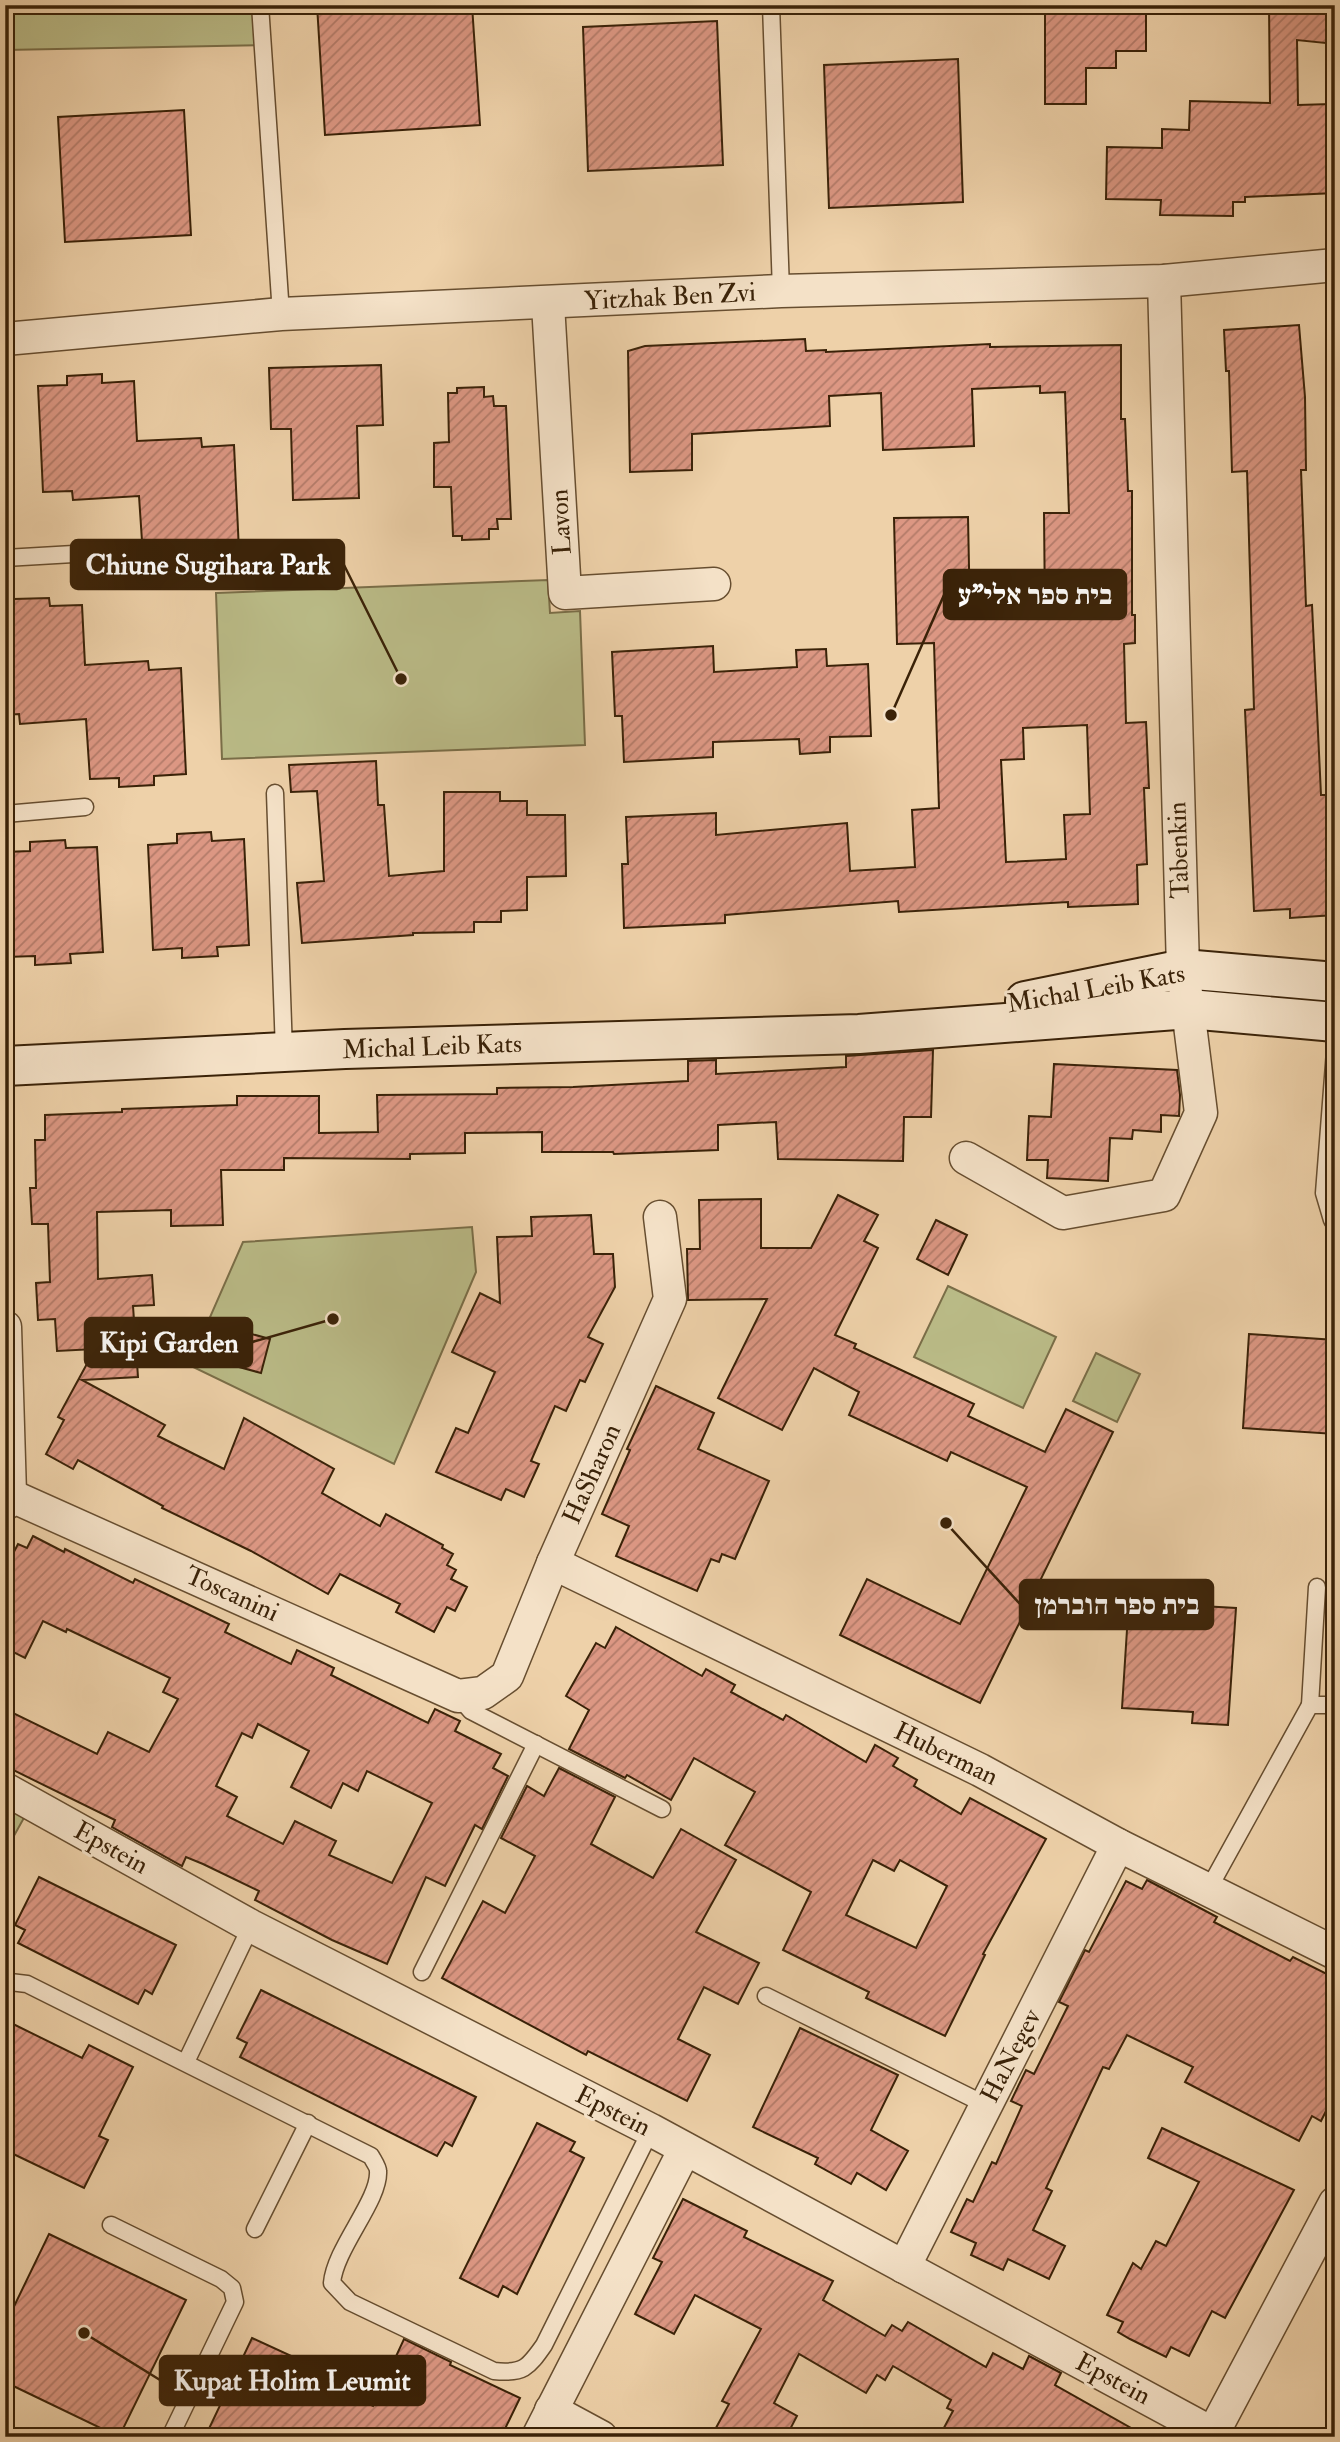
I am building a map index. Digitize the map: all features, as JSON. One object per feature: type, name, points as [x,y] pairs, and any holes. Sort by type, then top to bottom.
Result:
[{"type":"street","name":"Yitzhak Ben Zvi","points":[[5,339],[281,314],[781,291],[1164,281],[1335,265]]},
{"type":"street","name":"Tabenkin","points":[[965,1158],[1063,1213],[1164,1195],[1201,1113],[1183,970],[1164,281]]},
{"type":"street","name":"Lavon","points":[[548,303],[565,593],[714,584]]},
{"type":"street","name":"Michal Leib Kats","points":[[859,1034],[1183,970],[1335,982]]},
{"type":"street","name":"Michal Leib Kats","points":[[5,1066],[284,1052],[859,1034],[1189,1009],[1335,1022]]},
{"type":"street","name":"HaSharon","points":[[458,1696],[483,1693],[507,1676],[553,1563],[670,1299],[660,1217]]},
{"type":"street","points":[[5,1327],[7,1497]]},
{"type":"street","name":"Toscanini","points":[[7,1497],[458,1696]]},
{"type":"street","name":"Huberman","points":[[553,1563],[979,1770],[1118,1845],[1335,1953]]},
{"type":"street","name":"Epstein","points":[[5,1788],[251,1926],[651,2130],[1214,2436]]},
{"type":"street","name":"HaNegev","points":[[904,2266],[1118,1845]]},
{"type":"street","points":[[601,2437],[544,2424],[685,2149]]},
{"type":"street","points":[[1214,2436],[1335,2203]]},
{"type":"lane","points":[[260,5],[281,314]]},
{"type":"lane","points":[[771,5],[781,291]]},
{"type":"lane","points":[[5,558],[125,551]]},
{"type":"lane","points":[[275,793],[284,1052]]},
{"type":"lane","points":[[5,814],[85,807]]},
{"type":"lane","points":[[1335,1051],[1324,1193],[1335,1222]]},
{"type":"lane","points":[[1208,1890],[1310,1705],[1317,1587]]},
{"type":"lane","points":[[458,1696],[471,1711],[662,1809]]},
{"type":"lane","points":[[1310,1705],[1335,1705]]},
{"type":"lane","points":[[422,1972],[536,1744]]},
{"type":"lane","points":[[186,2062],[251,1926]]},
{"type":"lane","points":[[5,1984],[27,1984],[371,2156],[378,2171],[374,2190],[333,2269],[332,2283],[350,2302],[494,2371],[515,2373],[531,2365],[544,2345],[651,2130]]},
{"type":"lane","points":[[766,1996],[986,2105]]},
{"type":"lane","points":[[256,2229],[308,2123]]},
{"type":"lane","points":[[111,2225],[221,2279],[232,2288],[235,2302],[170,2437]]},
{"type":"green space","points":[[5,5],[259,5],[263,45],[5,50]]},
{"type":"green space","points":[[1328,474],[1335,474],[1333,734]]},
{"type":"green space","points":[[548,580],[550,613],[580,611],[585,745],[222,759],[216,593]]},
{"type":"green space","points":[[472,1227],[476,1272],[394,1464],[189,1365],[243,1242]]},
{"type":"green space","points":[[948,1286],[1056,1337],[1023,1408],[914,1357]]},
{"type":"green space","points":[[1096,1353],[1140,1374],[1117,1422],[1073,1401]]},
{"type":"green space","points":[[5,1806],[25,1816],[5,1852]]},
{"type":"building","points":[[317,5],[472,5],[480,125],[325,135]]},
{"type":"building","points":[[1045,5],[1146,5],[1146,51],[1116,51],[1116,68],[1086,68],[1086,104],[1045,104]]},
{"type":"building","points":[[1269,5],[1314,5],[1335,14],[1335,44],[1297,40],[1298,105],[1331,104],[1332,143],[1335,143],[1335,193],[1245,197],[1245,202],[1233,202],[1233,216],[1160,215],[1161,200],[1106,199],[1107,147],[1162,148],[1162,129],[1189,130],[1190,101],[1270,103]]},
{"type":"building","points":[[717,21],[723,165],[588,171],[583,27]]},
{"type":"building","points":[[958,59],[963,202],[829,208],[824,65]]},
{"type":"building","points":[[184,110],[191,235],[65,242],[58,117]]},
{"type":"building","points":[[1299,325],[1305,397],[1306,470],[1301,470],[1306,606],[1312,605],[1321,795],[1329,795],[1335,915],[1290,918],[1290,909],[1254,911],[1245,710],[1254,709],[1247,471],[1232,472],[1229,371],[1226,371],[1224,330]]},
{"type":"building","points":[[805,339],[806,351],[826,352],[990,344],[990,347],[1121,345],[1121,419],[1125,419],[1128,491],[1132,491],[1132,615],[1135,615],[1135,643],[1124,644],[1126,723],[1146,722],[1149,788],[1144,788],[1147,864],[1137,865],[1138,904],[1068,907],[1068,902],[899,912],[898,901],[725,915],[725,923],[624,928],[622,864],[628,864],[626,817],[716,813],[716,835],[847,823],[850,871],[915,867],[912,810],[939,808],[934,643],[897,644],[894,518],[968,517],[970,616],[1045,614],[1044,513],[1069,513],[1065,392],[1040,393],[1040,386],[972,389],[974,446],[883,450],[881,393],[829,396],[830,426],[692,434],[692,470],[630,472],[628,351],[645,346]],"holes":[[[1087,725],[1090,814],[1064,815],[1066,859],[1006,862],[1001,760],[1024,759],[1023,728]]]},
{"type":"building","points":[[381,365],[383,425],[357,426],[359,498],[293,500],[291,429],[271,429],[269,368]]},
{"type":"building","points":[[102,374],[102,383],[134,381],[137,441],[201,438],[202,447],[234,445],[239,551],[207,553],[207,562],[171,564],[172,554],[143,556],[139,496],[73,500],[72,491],[43,492],[38,386],[67,385],[67,376]]},
{"type":"building","points":[[484,387],[484,397],[493,396],[494,406],[506,406],[511,519],[497,519],[498,529],[489,529],[489,539],[462,540],[462,536],[453,536],[451,487],[434,487],[434,443],[449,442],[448,393],[457,393],[457,388]]},
{"type":"building","points":[[49,598],[50,606],[82,605],[85,665],[148,661],[149,670],[181,668],[186,774],[154,776],[154,785],[119,787],[119,778],[90,779],[86,719],[20,724],[19,714],[5,715],[5,609],[14,608],[14,599]]},
{"type":"building","points":[[713,646],[714,672],[797,667],[796,650],[826,649],[827,666],[868,664],[871,736],[830,737],[830,752],[800,754],[799,739],[713,742],[713,757],[624,762],[622,716],[615,716],[612,652]]},
{"type":"building","points":[[376,761],[378,805],[384,805],[389,876],[444,871],[444,792],[500,792],[500,801],[527,801],[527,815],[565,815],[566,876],[527,877],[527,910],[501,911],[501,922],[474,922],[474,932],[413,933],[302,943],[297,883],[324,881],[317,791],[291,792],[289,765]]},
{"type":"building","points":[[211,832],[212,841],[244,839],[249,945],[217,947],[218,956],[182,958],[182,948],[153,950],[148,845],[177,843],[177,834]]},
{"type":"building","points":[[65,840],[66,848],[97,847],[103,952],[70,954],[71,963],[35,965],[35,956],[6,957],[5,852],[30,851],[30,842]]},
{"type":"building","points":[[933,1050],[931,1117],[904,1117],[903,1161],[778,1159],[776,1122],[718,1125],[718,1150],[614,1154],[542,1152],[542,1132],[465,1133],[465,1153],[410,1154],[410,1159],[284,1158],[284,1170],[221,1170],[223,1225],[171,1226],[171,1210],[97,1212],[98,1279],[152,1275],[154,1305],[133,1306],[138,1377],[82,1380],[165,1425],[158,1436],[224,1469],[244,1418],[334,1469],[322,1493],[380,1526],[386,1514],[443,1545],[442,1548],[453,1554],[447,1565],[456,1570],[451,1579],[467,1587],[455,1611],[447,1607],[434,1632],[396,1612],[400,1604],[340,1574],[328,1594],[251,1551],[162,1508],[163,1506],[78,1460],[73,1469],[46,1454],[64,1420],[58,1417],[95,1349],[57,1351],[55,1319],[38,1320],[36,1283],[50,1282],[48,1224],[32,1224],[30,1188],[36,1188],[35,1140],[45,1140],[45,1115],[237,1105],[237,1096],[319,1096],[319,1133],[378,1132],[377,1095],[497,1094],[497,1088],[688,1081],[688,1061],[716,1060],[716,1074],[846,1067],[846,1056]]},
{"type":"building","points":[[1054,1064],[1177,1070],[1179,1116],[1161,1115],[1161,1132],[1133,1130],[1132,1139],[1110,1138],[1108,1181],[1047,1178],[1048,1160],[1027,1160],[1029,1116],[1051,1117]]},
{"type":"building","points":[[838,1195],[878,1215],[864,1241],[878,1248],[835,1335],[856,1344],[854,1348],[974,1404],[968,1416],[1045,1452],[1066,1409],[1113,1432],[980,1703],[840,1635],[867,1579],[960,1624],[1027,1487],[951,1452],[947,1461],[849,1415],[859,1392],[814,1368],[782,1430],[718,1398],[767,1299],[688,1300],[687,1249],[700,1249],[699,1200],[761,1199],[761,1248],[811,1248]]},
{"type":"building","points":[[591,1215],[594,1254],[613,1254],[615,1287],[588,1337],[603,1344],[585,1382],[580,1380],[566,1411],[555,1406],[531,1461],[539,1464],[524,1497],[506,1489],[501,1500],[436,1472],[456,1428],[468,1433],[495,1372],[452,1352],[480,1293],[500,1303],[497,1237],[532,1236],[531,1217]]},
{"type":"building","points":[[936,1220],[967,1235],[948,1275],[917,1259]]},
{"type":"building","points":[[226,1327],[270,1339],[261,1373],[217,1361]]},
{"type":"building","points":[[1249,1334],[1335,1340],[1335,1434],[1243,1428]]},
{"type":"building","points":[[656,1386],[714,1413],[698,1449],[769,1481],[735,1559],[722,1554],[719,1562],[711,1559],[697,1591],[616,1556],[629,1526],[602,1514],[630,1450],[627,1449]]},
{"type":"building","points":[[33,1536],[133,1583],[135,1579],[229,1624],[225,1632],[291,1664],[297,1650],[334,1668],[331,1675],[428,1723],[435,1709],[460,1721],[455,1731],[501,1754],[493,1768],[508,1776],[482,1829],[475,1825],[445,1886],[426,1877],[387,1964],[332,1940],[255,1900],[259,1891],[203,1864],[186,1857],[182,1866],[112,1827],[115,1820],[5,1766],[5,1709],[97,1754],[108,1732],[149,1752],[178,1699],[163,1692],[170,1678],[67,1629],[66,1632],[43,1621],[25,1658],[5,1648],[5,1569],[18,1544],[27,1548]],"holes":[[[258,1724],[309,1751],[291,1787],[331,1808],[343,1783],[358,1791],[367,1771],[432,1803],[392,1883],[329,1855],[336,1841],[295,1821],[283,1844],[227,1816],[237,1797],[216,1786],[242,1733],[252,1738]]]},
{"type":"building","points":[[1201,1606],[1236,1608],[1228,1725],[1192,1723],[1193,1712],[1122,1708],[1128,1614],[1200,1619]]},
{"type":"building","points":[[616,1627],[702,1676],[706,1669],[735,1685],[731,1692],[783,1720],[786,1715],[866,1762],[875,1745],[898,1758],[893,1766],[917,1780],[914,1786],[961,1814],[970,1798],[1046,1839],[983,1954],[985,1955],[945,2036],[866,1998],[869,1992],[783,1950],[811,1892],[725,1845],[755,1792],[694,1758],[671,1800],[627,1775],[625,1778],[569,1749],[589,1710],[566,1696],[596,1643],[605,1648]],"holes":[[[873,1860],[894,1871],[900,1860],[947,1886],[916,1948],[846,1915]]]},
{"type":"building","points":[[559,1768],[615,1797],[591,1844],[653,1878],[681,1829],[736,1860],[696,1932],[759,1963],[738,2004],[704,1987],[678,2039],[710,2055],[687,2101],[588,2051],[586,2055],[442,1978],[483,1901],[505,1913],[535,1856],[501,1838],[527,1786],[544,1796]]},
{"type":"building","points":[[39,1877],[176,1945],[152,1994],[145,1990],[138,2004],[18,1943],[25,1930],[15,1925]]},
{"type":"building","points":[[1147,1880],[1217,1917],[1214,1922],[1290,1961],[1293,1957],[1335,1978],[1335,2093],[1321,2121],[1312,2116],[1299,2141],[1185,2082],[1193,2067],[1127,2035],[1109,2069],[1103,2067],[1046,2188],[1052,2191],[1033,2230],[1065,2246],[1049,2279],[1008,2259],[1003,2270],[971,2255],[976,2243],[951,2232],[967,2199],[973,2202],[992,2162],[996,2164],[1022,2106],[1011,2101],[1026,2070],[1034,2074],[1068,2006],[1059,2002],[1085,1950],[1089,1952],[1126,1881],[1142,1889]]},
{"type":"building","points":[[261,1990],[476,2097],[452,2146],[445,2142],[437,2156],[240,2057],[247,2043],[237,2038]]},
{"type":"building","points":[[5,2020],[82,2058],[89,2045],[133,2067],[99,2136],[108,2140],[84,2188],[5,2150]]},
{"type":"building","points":[[800,2028],[898,2075],[871,2130],[908,2151],[886,2190],[857,2173],[851,2184],[815,2164],[818,2158],[753,2127]]},
{"type":"building","points":[[537,2123],[575,2142],[570,2151],[584,2158],[517,2294],[503,2286],[498,2297],[460,2278]]},
{"type":"building","points":[[1162,2128],[1294,2190],[1225,2318],[1212,2311],[1189,2356],[1171,2347],[1166,2357],[1130,2339],[1118,2332],[1123,2322],[1107,2315],[1133,2263],[1141,2269],[1156,2241],[1166,2246],[1199,2182],[1148,2158]]},
{"type":"building","points":[[683,2199],[747,2231],[744,2237],[833,2281],[823,2300],[885,2336],[892,2325],[902,2331],[908,2322],[986,2367],[993,2353],[1023,2369],[1029,2356],[1061,2373],[1055,2385],[1147,2437],[939,2437],[953,2411],[947,2408],[951,2400],[893,2366],[885,2380],[877,2375],[866,2393],[799,2354],[774,2403],[797,2416],[786,2437],[711,2437],[729,2404],[722,2401],[761,2329],[695,2295],[674,2334],[635,2314],[662,2262],[653,2258]]},
{"type":"building","points":[[49,2234],[186,2300],[119,2437],[5,2382],[5,2325]]},
{"type":"building","points":[[252,2338],[300,2360],[296,2369],[373,2406],[404,2339],[451,2362],[450,2365],[520,2398],[501,2437],[205,2437]]},
{"type":"place","name":"Chiune Sugihara Park","points":[[401,679]]},
{"type":"place","name":"בית ספר אלי\"ע","points":[[891,715]]},
{"type":"place","name":"Kipi Garden","points":[[333,1319]]},
{"type":"place","name":"בית ספר הוברמן","points":[[946,1523]]},
{"type":"place","name":"Kupat Holim Leumit","points":[[84,2333]]}]
